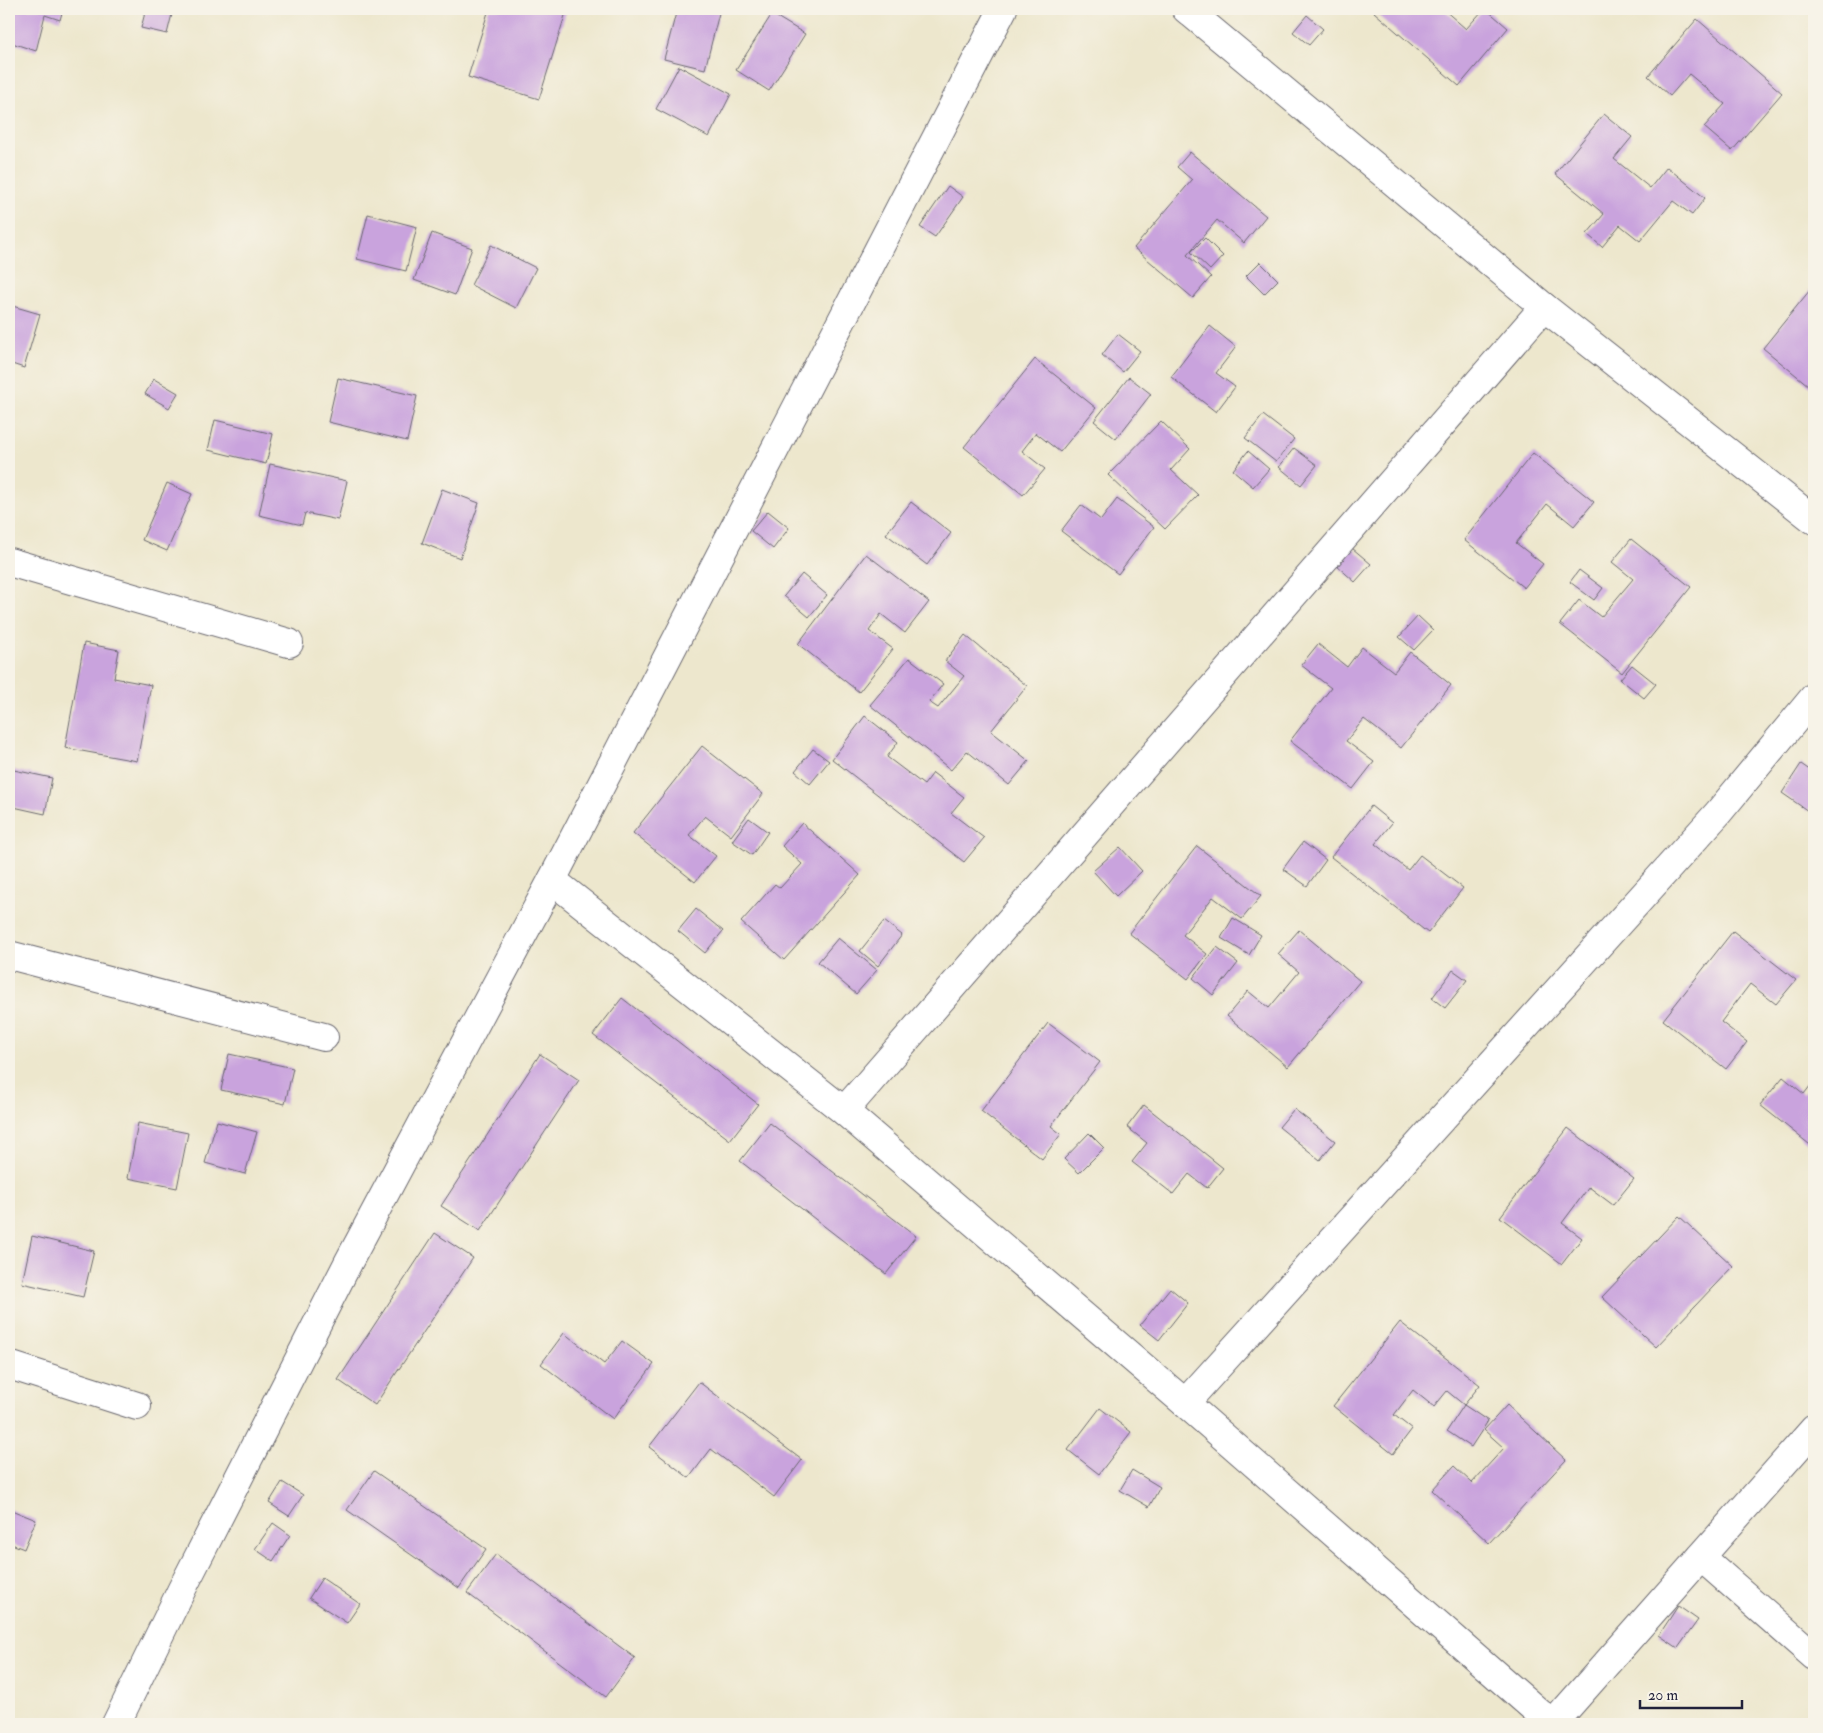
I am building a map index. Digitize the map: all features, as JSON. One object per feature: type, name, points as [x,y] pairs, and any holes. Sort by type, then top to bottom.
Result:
[{"type":"street","points":[[116,1724],[182,1589],[349,1261],[552,880],[1003,9]]},
{"type":"street","points":[[1186,9],[1544,307],[1814,520]]},
{"type":"street","points":[[844,1111],[1544,307]]},
{"type":"street","points":[[9,562],[289,643]]},
{"type":"street","points":[[1186,1403],[1718,813],[1814,696]]},
{"type":"street","points":[[552,880],[844,1111],[1186,1403],[1553,1724],[1814,1429]]},
{"type":"street","points":[[9,955],[324,1037]]},
{"type":"street","points":[[9,1365],[137,1406]]},
{"type":"street","points":[[1701,1556],[1814,1656]]},
{"type":"building","points":[[9,9],[63,9],[60,20],[45,15],[36,51],[9,42]]},
{"type":"building","points":[[146,9],[172,14],[167,34],[141,28]]},
{"type":"building","points":[[489,9],[567,9],[539,99],[468,77]]},
{"type":"building","points":[[677,9],[720,9],[705,69],[664,59]]},
{"type":"building","points":[[1377,9],[1443,9],[1466,29],[1486,9],[1508,28],[1459,86],[1374,12]]},
{"type":"building","points":[[772,14],[805,34],[769,91],[736,70]]},
{"type":"building","points":[[1307,15],[1323,29],[1309,45],[1293,32]]},
{"type":"building","points":[[1697,19],[1782,93],[1732,151],[1704,127],[1725,104],[1689,74],[1670,96],[1648,76]]},
{"type":"building","points":[[679,66],[731,94],[709,137],[656,109]]},
{"type":"building","points":[[1604,114],[1632,137],[1614,159],[1650,188],[1667,167],[1705,198],[1692,215],[1673,201],[1640,241],[1620,225],[1602,247],[1587,234],[1604,214],[1555,174]]},
{"type":"building","points":[[1190,152],[1266,216],[1244,243],[1217,220],[1187,255],[1211,277],[1193,298],[1134,248],[1192,180],[1177,167]]},
{"type":"building","points":[[948,186],[963,197],[935,237],[920,227]]},
{"type":"building","points":[[368,214],[417,227],[406,271],[357,259]]},
{"type":"building","points":[[432,233],[472,248],[455,295],[414,280]]},
{"type":"building","points":[[1205,238],[1223,256],[1210,270],[1191,252]]},
{"type":"building","points":[[491,245],[536,268],[516,308],[471,285]]},
{"type":"building","points":[[1260,262],[1278,280],[1264,294],[1246,276]]},
{"type":"building","points":[[1814,285],[1814,390],[1763,348]]},
{"type":"building","points":[[9,305],[40,314],[24,368],[9,363]]},
{"type":"building","points":[[1210,326],[1236,347],[1216,373],[1235,387],[1216,412],[1171,377]]},
{"type":"building","points":[[1118,334],[1140,351],[1123,372],[1102,355]]},
{"type":"building","points":[[1035,359],[1096,408],[1060,452],[1036,433],[1022,451],[1045,469],[1023,495],[964,447]]},
{"type":"building","points":[[1129,377],[1151,394],[1116,439],[1094,421]]},
{"type":"building","points":[[338,378],[417,396],[407,441],[328,422]]},
{"type":"building","points":[[154,379],[178,393],[169,408],[145,394]]},
{"type":"building","points":[[1263,415],[1294,439],[1276,462],[1245,438]]},
{"type":"building","points":[[215,420],[273,434],[266,464],[208,450]]},
{"type":"building","points":[[1161,421],[1190,449],[1171,470],[1198,495],[1165,529],[1108,475]]},
{"type":"building","points":[[1294,448],[1317,465],[1301,485],[1279,467]]},
{"type":"building","points":[[1248,451],[1269,469],[1253,487],[1233,470]]},
{"type":"building","points":[[1533,453],[1594,502],[1574,526],[1547,504],[1516,543],[1543,564],[1524,588],[1464,540]]},
{"type":"building","points":[[270,464],[347,481],[338,520],[305,513],[302,525],[259,515]]},
{"type":"building","points":[[167,483],[192,494],[167,551],[142,540]]},
{"type":"building","points":[[442,489],[479,503],[460,558],[422,543]]},
{"type":"building","points":[[1117,499],[1154,527],[1118,574],[1061,531],[1081,505],[1101,520]]},
{"type":"building","points":[[911,502],[951,533],[927,565],[886,534]]},
{"type":"building","points":[[768,511],[789,528],[773,549],[751,531]]},
{"type":"building","points":[[1631,539],[1691,587],[1622,673],[1560,624],[1579,600],[1601,617],[1633,579],[1612,562]]},
{"type":"building","points":[[1352,548],[1371,564],[1355,582],[1336,565]]},
{"type":"building","points":[[866,554],[929,602],[905,633],[881,614],[869,631],[893,649],[859,692],[798,644]]},
{"type":"building","points":[[1579,570],[1603,588],[1594,600],[1570,582]]},
{"type":"building","points":[[802,574],[827,595],[809,617],[784,596]]},
{"type":"building","points":[[9,606],[12,606],[10,620],[9,619]]},
{"type":"building","points":[[1418,616],[1433,630],[1414,650],[1399,637]]},
{"type":"building","points":[[965,635],[1027,686],[991,731],[1029,761],[1009,785],[967,751],[951,770],[870,705],[909,658],[943,684],[929,702],[938,708],[964,676],[945,661]]},
{"type":"building","points":[[84,643],[119,650],[114,678],[151,685],[137,761],[65,748]]},
{"type":"building","points":[[1318,644],[1347,667],[1362,647],[1394,672],[1410,652],[1451,685],[1401,748],[1364,719],[1346,741],[1374,762],[1353,789],[1290,741],[1331,688],[1301,665]]},
{"type":"building","points":[[1632,665],[1656,684],[1644,698],[1620,679]]},
{"type":"building","points":[[865,716],[898,742],[887,757],[924,785],[933,773],[964,797],[951,813],[984,838],[964,862],[832,759]]},
{"type":"building","points":[[702,746],[763,794],[731,836],[705,816],[689,835],[716,856],[695,882],[633,833]]},
{"type":"building","points":[[813,749],[829,761],[810,784],[795,771]]},
{"type":"building","points":[[1801,764],[1814,773],[1814,801],[1808,811],[1782,793]]},
{"type":"building","points":[[9,769],[52,778],[45,814],[9,806]]},
{"type":"building","points":[[1371,806],[1392,823],[1375,844],[1408,870],[1420,855],[1463,888],[1428,933],[1331,857]]},
{"type":"building","points":[[749,818],[768,832],[752,855],[732,841]]},
{"type":"building","points":[[802,823],[860,875],[784,960],[741,922],[775,884],[780,888],[802,864],[782,846]]},
{"type":"building","points":[[1303,842],[1326,860],[1307,886],[1283,869]]},
{"type":"building","points":[[1197,846],[1261,896],[1242,919],[1213,897],[1183,935],[1207,954],[1188,979],[1129,933]]},
{"type":"building","points":[[1120,847],[1142,871],[1116,896],[1093,871]]},
{"type":"building","points":[[696,909],[723,931],[705,953],[678,931]]},
{"type":"building","points":[[1233,918],[1261,935],[1249,955],[1221,938]]},
{"type":"building","points":[[884,921],[902,935],[878,966],[860,951]]},
{"type":"building","points":[[1299,930],[1360,981],[1288,1067],[1227,1016],[1248,991],[1269,1008],[1299,972],[1278,954]]},
{"type":"building","points":[[1733,931],[1796,980],[1776,1004],[1750,984],[1721,1022],[1747,1042],[1726,1069],[1663,1020]]},
{"type":"building","points":[[838,938],[877,970],[856,994],[818,962]]},
{"type":"building","points":[[1217,947],[1238,963],[1213,995],[1193,978]]},
{"type":"building","points":[[1453,970],[1467,980],[1445,1008],[1432,998]]},
{"type":"building","points":[[622,998],[758,1104],[730,1140],[593,1035]]},
{"type":"building","points":[[1048,1023],[1100,1062],[1051,1126],[1061,1134],[1042,1159],[981,1111]]},
{"type":"building","points":[[229,1054],[293,1068],[285,1104],[221,1090]]},
{"type":"building","points":[[540,1054],[579,1080],[480,1231],[441,1206]]},
{"type":"building","points":[[1783,1077],[1804,1094],[1814,1081],[1814,1148],[1760,1105]]},
{"type":"building","points":[[1144,1105],[1223,1168],[1207,1188],[1189,1174],[1173,1194],[1132,1162],[1147,1143],[1127,1127]]},
{"type":"building","points":[[1294,1109],[1335,1141],[1320,1160],[1279,1127]]},
{"type":"building","points":[[217,1121],[257,1132],[245,1174],[205,1163]]},
{"type":"building","points":[[138,1123],[188,1133],[177,1188],[128,1178]]},
{"type":"building","points":[[770,1123],[916,1236],[886,1274],[740,1161]]},
{"type":"building","points":[[1568,1128],[1634,1179],[1613,1205],[1589,1187],[1562,1223],[1582,1238],[1562,1264],[1500,1217]]},
{"type":"building","points":[[1089,1133],[1104,1148],[1079,1173],[1064,1159]]},
{"type":"building","points":[[1679,1216],[1733,1266],[1656,1347],[1602,1297]]},
{"type":"building","points":[[435,1233],[473,1258],[375,1405],[338,1380]]},
{"type":"building","points":[[32,1236],[94,1251],[83,1297],[22,1283]]},
{"type":"building","points":[[1170,1288],[1188,1303],[1159,1340],[1140,1325]]},
{"type":"building","points":[[1400,1322],[1480,1385],[1464,1405],[1447,1391],[1434,1407],[1413,1390],[1394,1415],[1412,1429],[1393,1454],[1333,1406]]},
{"type":"building","points":[[564,1333],[604,1364],[622,1341],[654,1364],[613,1419],[541,1364]]},
{"type":"building","points":[[699,1382],[802,1460],[774,1497],[711,1449],[689,1478],[649,1447]]},
{"type":"building","points":[[1464,1405],[1488,1421],[1471,1447],[1447,1431]]},
{"type":"building","points":[[1507,1405],[1566,1460],[1489,1543],[1432,1490],[1454,1466],[1472,1483],[1504,1448],[1484,1430]]},
{"type":"building","points":[[1100,1408],[1131,1432],[1099,1474],[1068,1450]]},
{"type":"building","points":[[1132,1470],[1160,1487],[1149,1507],[1120,1490]]},
{"type":"building","points":[[374,1471],[486,1549],[459,1588],[347,1510]]},
{"type":"building","points":[[282,1482],[303,1495],[289,1516],[269,1503]]},
{"type":"building","points":[[9,1509],[36,1520],[24,1549],[9,1543]]},
{"type":"building","points":[[273,1523],[290,1535],[273,1561],[255,1549]]},
{"type":"building","points":[[496,1554],[635,1658],[606,1697],[467,1593]]},
{"type":"building","points":[[322,1578],[360,1604],[347,1623],[309,1598]]},
{"type":"building","points":[[1678,1606],[1698,1620],[1678,1648],[1659,1635]]}]
